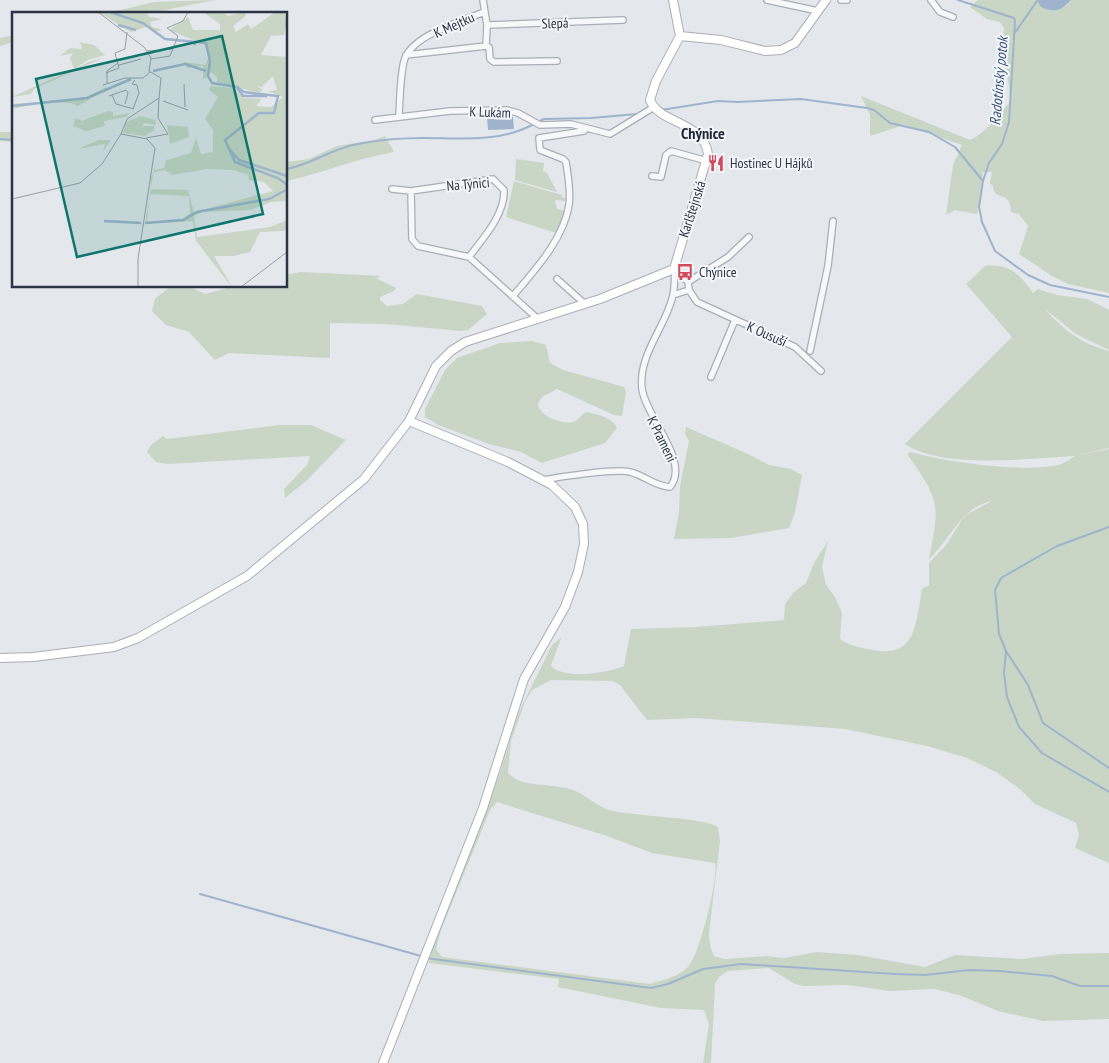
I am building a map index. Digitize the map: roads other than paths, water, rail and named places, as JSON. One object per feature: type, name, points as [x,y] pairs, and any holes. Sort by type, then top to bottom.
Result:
[{"type":"main road","points":[[673,0],[680,36],[652,88],[650,100],[654,108],[687,127],[701,138],[707,147],[707,161]]},
{"type":"main road","points":[[680,36],[721,40],[769,52],[781,50],[795,43],[826,0]]},
{"type":"main road","name":"Karlštejnská","points":[[675,268],[684,231],[707,161]]},
{"type":"main road","points":[[0,658],[70,653],[114,647],[138,638],[247,576],[364,479],[410,421],[432,372],[440,361],[457,347],[585,304],[675,268]]},
{"type":"main road","points":[[383,1063],[483,808],[524,680],[566,607],[583,555],[583,524],[575,507],[544,480],[508,462],[410,421]]},
{"type":"street","points":[[483,0],[484,12]]},
{"type":"street","points":[[767,0],[818,10]]},
{"type":"street","points":[[841,0],[847,0]]},
{"type":"street","points":[[931,0],[940,12],[953,17]]},
{"type":"street","name":"K Mejtku","points":[[484,12],[487,25],[486,46],[406,55],[412,46],[422,39],[484,12]]},
{"type":"street","name":"Slepá","points":[[487,25],[623,20]]},
{"type":"street","points":[[486,46],[489,47],[490,59],[494,62],[557,61]]},
{"type":"street","points":[[399,116],[406,55]]},
{"type":"street","name":"K Lukám","points":[[375,120],[450,112],[507,110],[518,113],[540,126],[571,124],[613,134],[654,108]]},
{"type":"street","points":[[513,296],[541,262],[557,235],[569,206],[566,162],[540,150],[539,138],[584,131],[586,128]]},
{"type":"street","points":[[652,176],[661,177],[666,156],[671,151],[707,161]]},
{"type":"street","name":"Na Týnici","points":[[392,189],[411,191],[493,179],[504,190],[505,198],[499,215],[469,257]]},
{"type":"street","points":[[411,191],[412,239],[418,246],[469,257],[538,319]]},
{"type":"street","points":[[810,351],[828,266],[833,221]]},
{"type":"street","points":[[688,282],[728,257],[749,237]]},
{"type":"street","points":[[675,268],[688,282],[689,290],[673,295],[675,268]]},
{"type":"street","points":[[557,279],[585,304]]},
{"type":"street","name":"K Ousuší","points":[[689,290],[697,302],[795,347],[820,371]]},
{"type":"street","name":"K Prameni","points":[[544,480],[557,477],[628,471],[664,487],[670,487],[674,482],[676,467],[673,454],[648,410],[642,379],[647,356],[673,295]]},
{"type":"street","name":"K Ousuší","points":[[711,376],[735,320]]},
{"type":"water","points":[[1037,0],[1071,0],[1061,9],[1050,10],[1041,7]]},
{"type":"water","points":[[513,117],[514,129],[488,130],[487,118]]},
{"type":"waterway","name":"Radotínský potok","points":[[958,0],[1014,18],[1015,21],[1009,122],[1002,144],[989,163],[983,181],[979,207],[982,222],[995,251],[1028,275],[1050,285],[1109,297]]},
{"type":"waterway","points":[[1014,34],[1037,1]]},
{"type":"waterway","points":[[661,110],[718,101],[801,99],[867,108],[874,110],[890,123],[929,132],[955,147],[983,181]]},
{"type":"waterway","points":[[538,122],[544,119],[591,118],[637,114]]},
{"type":"waterway","points":[[288,169],[348,146],[406,138],[465,139],[493,137],[521,130],[534,124]]},
{"type":"waterway","points":[[0,139],[12,140]]},
{"type":"waterway","name":"Radotínský potok","points":[[1109,527],[1057,546],[1001,578],[995,590],[999,634],[1006,651],[1004,673],[1007,697],[1019,727],[1042,753],[1109,792]]},
{"type":"waterway","points":[[1006,651],[1028,685],[1043,723],[1109,768]]},
{"type":"waterway","points":[[200,894],[421,956]]},
{"type":"waterway","points":[[426,958],[651,988],[668,984],[703,969],[741,964],[925,975],[969,970],[999,971],[1052,976],[1080,986],[1109,986]]},
{"type":"place","name":"Hostinec U Hájků","points":[[716,163]]},
{"type":"place","name":"Chýnice","points":[[685,272]]},
{"type":"district","name":"Chýnice","points":[[703,133]]}]
